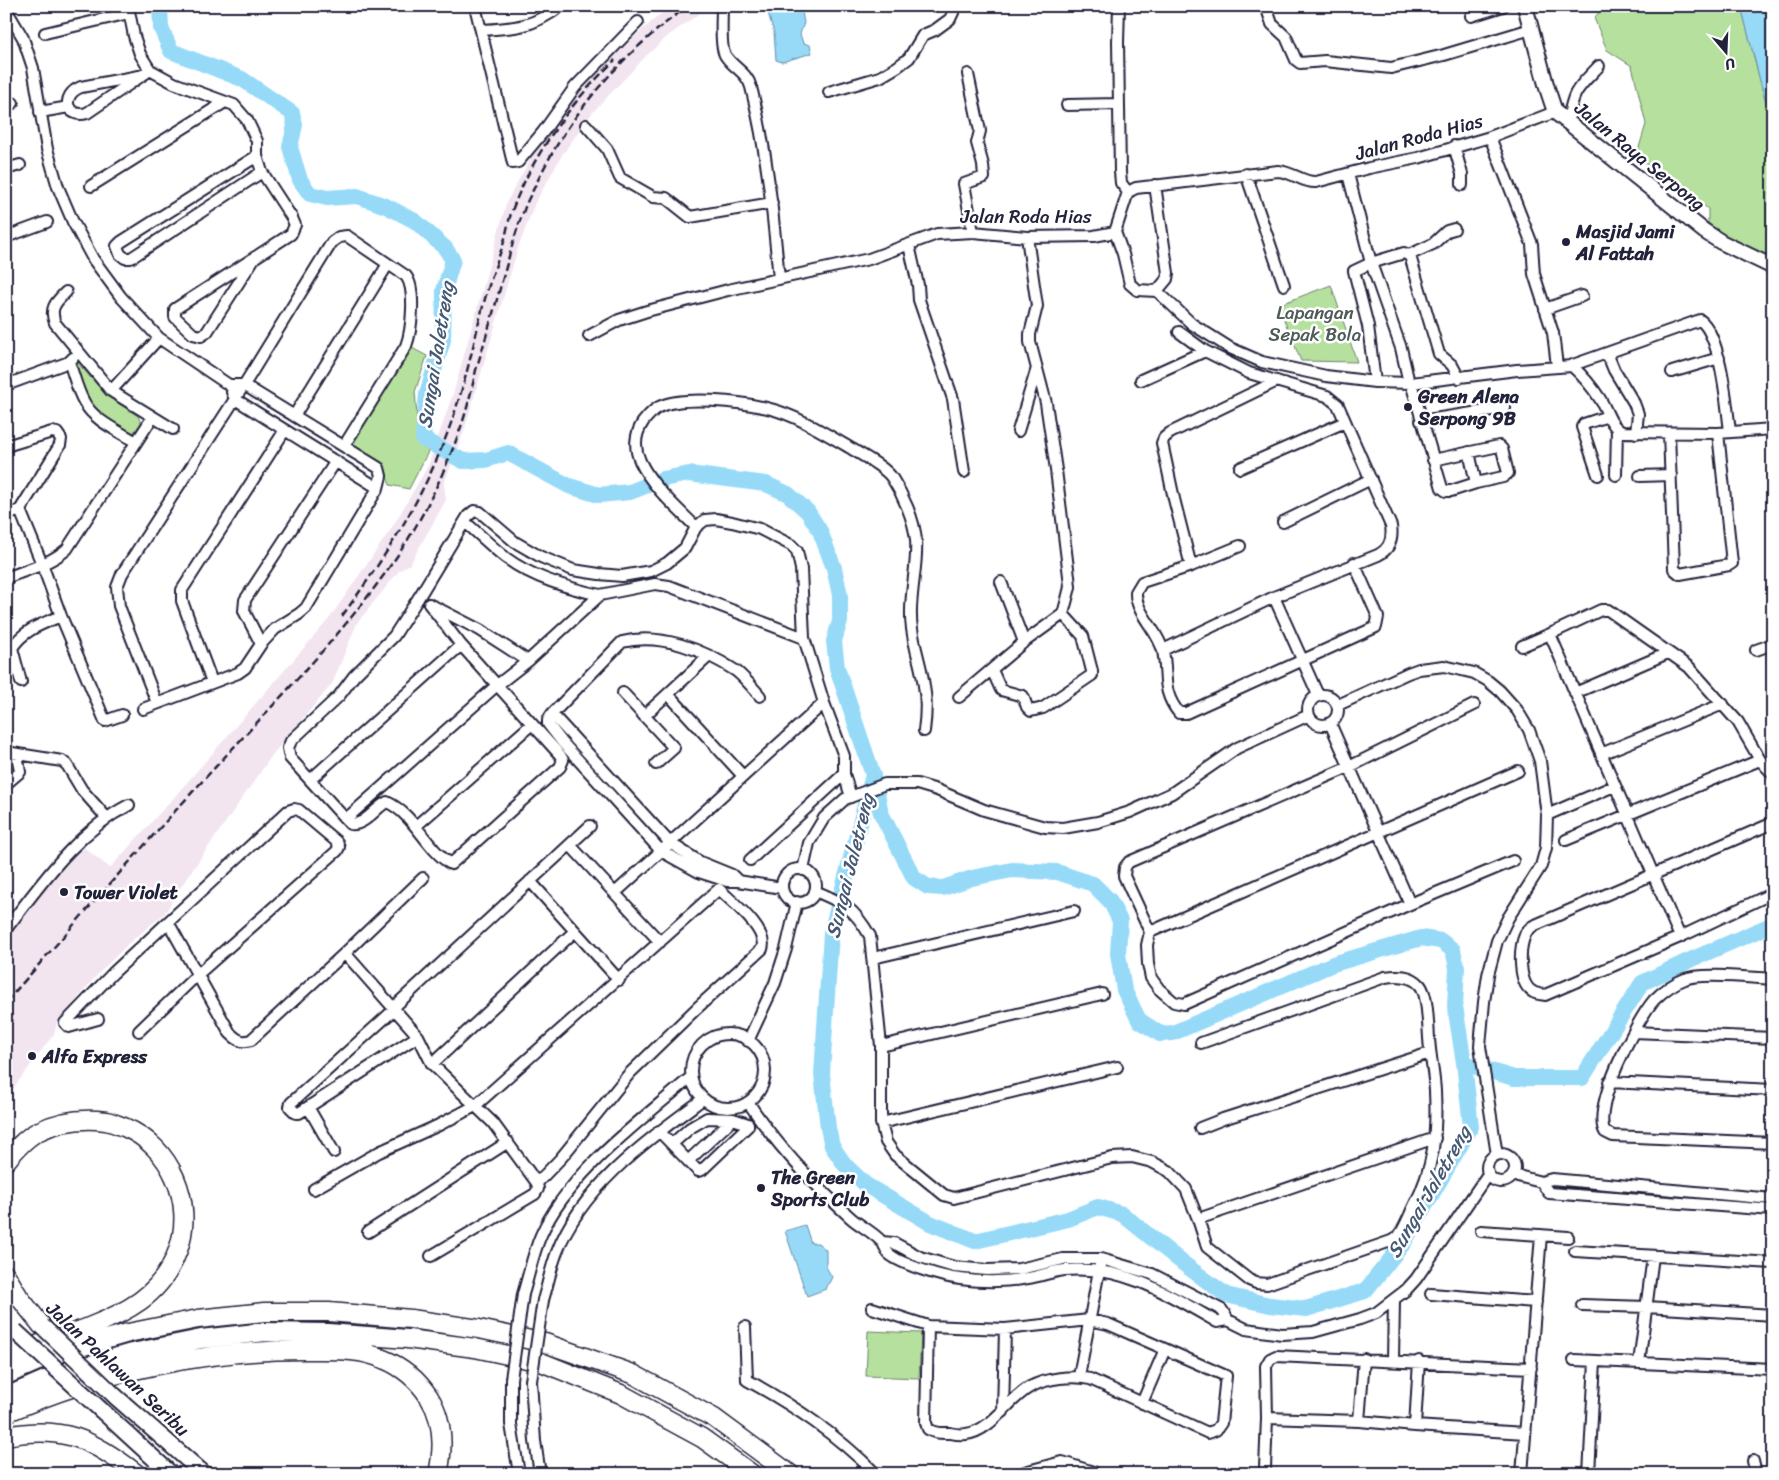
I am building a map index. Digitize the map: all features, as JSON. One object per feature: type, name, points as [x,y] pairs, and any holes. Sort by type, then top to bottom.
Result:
[{"type":"highway","points":[[6,1161],[19,1146],[38,1131],[66,1122],[87,1119],[108,1121],[135,1132],[155,1147],[170,1167],[179,1187],[184,1213],[182,1238],[173,1265],[156,1288],[140,1301],[94,1324],[6,1355]]},
{"type":"highway","points":[[6,1275],[42,1326]]},
{"type":"highway","points":[[6,1375],[52,1355],[128,1333],[198,1319],[264,1312],[329,1312],[411,1319],[479,1329],[545,1343],[633,1374],[714,1418],[790,1474]]},
{"type":"highway","points":[[6,1397],[68,1371],[132,1353],[201,1339],[274,1332],[328,1333],[408,1339],[475,1348],[541,1362],[621,1394],[646,1407],[702,1438],[752,1474]]},
{"type":"highway","points":[[6,1413],[87,1383],[134,1370],[185,1360],[235,1353],[287,1350],[363,1352],[383,1359],[404,1370],[421,1385],[434,1405],[442,1430],[442,1455],[438,1474]]},
{"type":"highway","points":[[6,1436],[49,1431],[72,1435],[94,1445],[137,1474]]},
{"type":"main road","name":"Jalan Raya Serpong","points":[[1525,6],[1546,88],[1555,112],[1713,238],[1773,267]]},
{"type":"main road","name":"Jalan Pahlawan Seribu","points":[[6,1293],[116,1397],[204,1474]]},
{"type":"main road","points":[[11,1327],[171,1474]]},
{"type":"main road","points":[[1025,1474],[1062,1464],[1093,1474]]},
{"type":"street","points":[[475,6],[511,160],[516,163],[543,132],[575,87],[638,22]]},
{"type":"street","points":[[482,30],[531,24],[561,6]]},
{"type":"street","points":[[722,6],[721,32],[725,56],[746,75],[750,83],[760,122],[772,203],[778,279]]},
{"type":"street","points":[[829,92],[880,77],[897,67],[908,58],[923,35],[935,30],[950,19],[956,6]]},
{"type":"street","points":[[1120,6],[1118,138],[1121,183],[1128,192]]},
{"type":"street","points":[[1266,6],[1272,24],[1286,37],[1296,60],[1300,63],[1325,61],[1391,68],[1444,55],[1531,28]]},
{"type":"street","points":[[1471,16],[1503,6]]},
{"type":"street","points":[[6,9],[23,38],[33,68],[47,149],[58,187],[73,222],[93,259],[121,297],[159,338],[229,385],[235,399],[378,488]]},
{"type":"street","points":[[45,33],[128,10],[140,54],[150,70],[174,83],[234,105],[247,120],[257,141],[257,156],[262,172],[295,225],[291,234],[254,257],[175,309],[175,317],[193,334],[201,336],[207,332],[254,257]]},
{"type":"street","points":[[1568,122],[1572,101],[1578,88],[1599,66]]},
{"type":"street","points":[[139,76],[72,90],[68,99],[69,107],[74,113],[80,115],[87,113],[150,70]]},
{"type":"street","points":[[968,74],[980,131],[977,143],[984,165],[984,176],[964,184],[974,232]]},
{"type":"street","points":[[91,186],[225,102]]},
{"type":"street","points":[[1067,105],[1119,104]]},
{"type":"street","points":[[40,112],[69,107]]},
{"type":"street","name":"Jalan Roda Hias","points":[[589,336],[618,320],[640,313],[869,259],[937,234],[974,232],[1027,237],[1094,236],[1115,232],[1128,192],[1136,188],[1246,174],[1286,171],[1313,183],[1418,158],[1490,137],[1555,112]]},
{"type":"street","points":[[586,125],[607,149],[620,178],[653,197],[666,198],[690,217],[772,203]]},
{"type":"street","points":[[1490,137],[1532,244],[1534,274],[1554,340],[1557,366]]},
{"type":"street","points":[[1454,146],[1462,174],[1462,185]]},
{"type":"street","points":[[257,156],[121,242],[118,246],[120,254],[125,258],[131,258],[262,172]]},
{"type":"street","points":[[6,170],[20,165]]},
{"type":"street","points":[[1246,174],[1284,285]]},
{"type":"street","points":[[1348,174],[1371,263],[1401,348],[1421,421],[1433,460],[1442,488],[1452,492],[1506,475],[1508,471],[1502,448],[1499,446],[1433,460]]},
{"type":"street","points":[[1155,185],[1168,273],[1167,279],[1157,292]]},
{"type":"street","points":[[6,237],[47,222]]},
{"type":"street","points":[[1375,382],[1368,326],[1354,273],[1355,270],[1404,253],[1409,255],[1433,244],[1447,231],[1454,229]]},
{"type":"street","points":[[1115,232],[1130,284],[1137,290],[1157,292],[1192,324],[1230,348],[1262,362],[1326,376],[1375,382],[1410,383],[1570,366],[1700,320],[1710,334],[1719,358],[1730,432]]},
{"type":"street","points":[[157,703],[118,606],[117,588],[122,574],[244,385],[335,239],[347,236],[406,276],[410,281],[412,290],[410,337],[344,446]]},
{"type":"street","points":[[959,697],[967,688],[992,670],[1024,642],[1063,614],[1070,587],[1046,402],[1030,334],[1036,312],[1037,299],[1027,237]]},
{"type":"street","points":[[909,245],[918,285],[919,300],[952,398],[964,472]]},
{"type":"street","points":[[1409,255],[1439,354],[1452,364],[1459,378]]},
{"type":"street","points":[[294,416],[388,264]]},
{"type":"street","points":[[66,292],[55,302],[53,307],[52,316],[55,323],[110,391],[173,429]]},
{"type":"street","points":[[1545,309],[1582,296]]},
{"type":"street","points":[[1163,650],[1274,597],[1383,552],[1391,539],[1391,526],[1338,405],[1328,396],[1249,373],[1205,351],[1179,332]]},
{"type":"street","points":[[110,391],[159,338]]},
{"type":"street","points":[[1141,380],[1205,351]]},
{"type":"street","points":[[6,384],[69,362],[79,352]]},
{"type":"street","points":[[1607,353],[1638,414],[1626,431],[1616,474]]},
{"type":"street","points":[[1672,372],[1719,358]]},
{"type":"street","points":[[69,362],[84,402],[90,411],[136,442]]},
{"type":"street","points":[[1570,366],[1595,391],[1608,416],[1626,431],[1718,433],[1773,429]]},
{"type":"street","points":[[1018,431],[1037,368]]},
{"type":"street","points":[[1191,566],[1162,443],[1164,438],[1277,381]]},
{"type":"street","points":[[143,708],[238,673],[245,668],[261,644],[275,629],[306,608],[378,488],[382,476],[379,468],[244,385],[229,385]]},
{"type":"street","points":[[696,527],[662,493],[645,470],[636,447],[637,430],[647,417],[659,407],[673,402],[703,400],[769,408],[823,432],[869,459],[890,475],[904,502],[916,541],[910,616],[913,640],[924,684],[927,706],[924,731]]},
{"type":"street","points":[[1421,421],[1505,408]]},
{"type":"street","points":[[1598,475],[1582,427],[1584,424],[1608,416]]},
{"type":"street","points":[[6,578],[42,564],[67,549],[152,418]]},
{"type":"street","points":[[1240,468],[1345,422]]},
{"type":"street","points":[[212,682],[182,601],[182,590],[285,430]]},
{"type":"street","points":[[6,446],[52,432],[58,433],[61,439],[60,445],[20,510],[6,516]]},
{"type":"street","points":[[1669,433],[1675,570],[1680,574],[1730,565],[1732,563],[1718,433]]},
{"type":"street","points":[[1469,452],[1476,483]]},
{"type":"street","points":[[261,644],[244,611],[245,600],[336,461]]},
{"type":"street","points":[[1640,476],[1671,475]]},
{"type":"street","points":[[1283,522],[1371,480]]},
{"type":"street","points":[[20,510],[61,616],[105,720],[122,715]]},
{"type":"street","points":[[429,604],[460,646],[563,760],[560,767],[452,864],[443,859],[416,826],[393,805],[387,802],[359,823],[355,825],[350,824],[290,758],[288,754],[289,745],[339,696],[354,676],[389,642],[419,598],[468,516],[474,511],[480,512],[514,542],[541,557],[573,570],[622,576],[651,571],[667,563],[685,548],[696,527],[705,520],[716,519],[760,529],[791,545],[797,551],[802,569],[804,638],[824,703],[844,756],[844,774],[851,796]]},
{"type":"street","points":[[465,522],[507,558],[528,570],[573,589],[600,595],[655,584],[669,586],[804,638]]},
{"type":"street","points":[[1240,546],[1191,566],[1142,582],[1136,592],[1137,603],[1163,650],[1167,692],[1172,704],[1179,713],[1186,713],[1372,630],[1378,624],[1378,617],[1354,563]]},
{"type":"street","points":[[1001,582],[1024,642]]},
{"type":"street","points":[[346,819],[496,686],[528,661],[600,595]]},
{"type":"street","points":[[1274,597],[1318,695]]},
{"type":"street","points":[[419,598],[480,630],[528,661]]},
{"type":"street","points":[[1522,646],[1606,609],[1689,668],[1738,722],[1760,760],[1773,774]]},
{"type":"street","points":[[992,670],[1001,690],[1023,696],[1027,707],[1031,711],[1043,708],[1092,675],[1083,636],[1063,614]]},
{"type":"street","points":[[21,682],[12,648],[16,640],[32,628],[61,616]]},
{"type":"street","points":[[1550,634],[1680,937]]},
{"type":"street","points":[[760,696],[737,672],[709,656],[676,644],[636,638],[622,642],[552,714],[548,724],[562,742],[661,851],[699,872],[727,881],[782,888]]},
{"type":"street","points":[[1756,650],[1773,644]]},
{"type":"street","points":[[310,780],[460,646]]},
{"type":"street","points":[[1575,693],[1668,653]]},
{"type":"street","points":[[644,716],[709,656]]},
{"type":"street","points":[[1338,705],[1419,669],[1444,666],[1474,673],[1500,691],[1517,710],[1529,730],[1540,761],[1547,815],[1546,848],[1541,866],[1508,918],[1497,940],[1485,993],[1480,1046],[1497,1155]]},
{"type":"street","points":[[623,693],[674,748],[656,764]]},
{"type":"street","points":[[668,694],[743,776]]},
{"type":"street","points":[[1318,695],[1328,695],[1338,705],[1337,716],[1330,723],[1320,725],[1311,720],[1308,710],[1310,701],[1318,695]]},
{"type":"street","points":[[615,893],[824,703]]},
{"type":"street","points":[[1601,754],[1723,704]]},
{"type":"street","points":[[1474,705],[1350,767],[1129,862],[1125,868],[1124,876],[1150,932],[1147,945],[1151,978],[1174,1002],[1184,1004],[1410,904],[1513,861]]},
{"type":"street","points":[[552,714],[670,844],[700,862],[732,874],[738,881]]},
{"type":"street","points":[[803,870],[810,843],[824,818],[845,799],[885,784],[917,784],[1018,821],[1045,827],[1062,828],[1098,822],[1130,812],[1172,792],[1237,748],[1309,715]]},
{"type":"street","points":[[1330,723],[1410,904]]},
{"type":"street","points":[[416,826],[532,724]]},
{"type":"street","points":[[6,784],[20,772],[12,753]]},
{"type":"street","points":[[12,753],[56,760],[67,765],[82,790],[106,817]]},
{"type":"street","points":[[1566,840],[1760,760]]},
{"type":"street","points":[[1150,932],[1518,771]]},
{"type":"street","points":[[750,860],[844,774]]},
{"type":"street","points":[[1547,815],[1614,786]]},
{"type":"street","points":[[6,929],[72,847],[106,817],[129,805]]},
{"type":"street","points":[[98,1019],[69,1028],[65,1023],[113,973],[288,811],[299,810],[337,842],[339,847],[337,851],[198,975],[139,1031]]},
{"type":"street","points":[[1773,823],[1533,926],[1525,934],[1521,955],[1521,966],[1525,982],[1534,993],[1545,995],[1680,937],[1773,893]]},
{"type":"street","points":[[418,1036],[297,1114],[290,1105],[590,826]]},
{"type":"street","points":[[570,845],[660,942]]},
{"type":"street","points":[[792,870],[808,872],[815,880],[815,891],[808,900],[797,902],[787,898],[782,888],[784,878],[792,870]]},
{"type":"street","points":[[168,922],[230,1033],[236,1039],[244,1042],[251,1040],[423,878]]},
{"type":"street","points":[[530,881],[619,980]]},
{"type":"street","points":[[314,1190],[379,1152],[439,1125],[475,1106],[720,889],[759,930],[764,944],[762,949],[697,1008],[629,1074],[561,1158],[536,1183]]},
{"type":"street","points":[[815,891],[844,903],[863,923],[870,936],[880,1046],[882,1123],[886,1142],[895,1155],[949,1198],[1112,1158],[1132,1157],[1152,1162],[1169,1171],[1186,1189],[1207,1247],[1249,1280],[1267,1284],[1391,1241],[1398,1236],[1421,1194],[1433,1156],[1435,1138],[1435,1091],[1424,992],[1421,986],[1408,977],[1385,977],[1201,1043]]},
{"type":"street","points":[[748,1041],[775,983],[786,949],[797,902]]},
{"type":"street","points":[[873,958],[1074,912]]},
{"type":"street","points":[[432,1064],[575,931]]},
{"type":"street","points":[[345,953],[418,1036],[432,1064],[493,1123],[536,1183],[538,1189],[535,1194],[430,1256]]},
{"type":"street","points":[[1773,979],[1704,976],[1687,978],[1664,992],[1655,1000],[1634,1032],[1609,1082],[1602,1124],[1608,1135],[1773,1143]]},
{"type":"street","points":[[880,1046],[1102,994]]},
{"type":"street","points":[[1634,1032],[1773,1038]]},
{"type":"street","points":[[725,1035],[737,1036],[748,1041],[757,1049],[763,1059],[765,1071],[763,1083],[757,1094],[748,1102],[737,1107],[725,1108],[713,1105],[703,1099],[695,1089],[691,1077],[691,1065],[695,1054],[703,1044],[713,1038],[725,1035]]},
{"type":"street","points":[[1200,1128],[1430,1053]]},
{"type":"street","points":[[882,1123],[1117,1066]]},
{"type":"street","points":[[519,1474],[511,1424],[511,1379],[523,1294],[540,1235],[561,1200],[584,1173],[691,1077]]},
{"type":"street","points":[[1609,1082],[1773,1090]]},
{"type":"street","points":[[540,1474],[535,1441],[531,1381],[543,1300],[557,1252],[573,1221],[594,1191],[659,1132],[703,1099]]},
{"type":"street","points":[[748,1102],[804,1173],[853,1219],[882,1242],[888,1253],[907,1263],[959,1279],[993,1281],[1027,1278],[1064,1270],[1099,1270],[1119,1274],[1149,1285],[1180,1300],[1217,1322],[1228,1320]]},
{"type":"street","points":[[308,1107],[334,1152]]},
{"type":"street","points":[[659,1132],[698,1171],[702,1170],[748,1126],[747,1123],[733,1119],[707,1118],[690,1128],[672,1144]]},
{"type":"street","points":[[688,1161],[733,1119]]},
{"type":"street","points":[[1198,1219],[1435,1138]]},
{"type":"street","points":[[368,1232],[508,1142]]},
{"type":"street","points":[[882,1242],[894,1243],[920,1257],[954,1267],[987,1270],[1019,1269],[1063,1259],[1101,1259],[1152,1274],[1222,1310],[1228,1320],[1246,1329],[1282,1334],[1314,1332],[1376,1313],[1394,1300],[1416,1279],[1488,1174],[1488,1162],[1497,1155],[1508,1156],[1512,1159],[1515,1169],[1514,1174],[1506,1182],[1500,1183],[1495,1181],[1488,1174]]},
{"type":"street","points":[[1514,1174],[1541,1182],[1552,1180],[1773,1199]]},
{"type":"street","points":[[1541,1182],[1549,1192],[1773,1210]]},
{"type":"street","points":[[1481,1231],[1568,1237]]},
{"type":"street","points":[[1522,1474],[1541,1235]]},
{"type":"street","points":[[1575,1251],[1773,1263]]},
{"type":"street","points":[[1640,1363],[1653,1256]]},
{"type":"street","points":[[1079,1376],[1101,1259]]},
{"type":"street","points":[[1431,1294],[1536,1302]]},
{"type":"street","points":[[1393,1361],[1394,1300]]},
{"type":"street","points":[[1582,1305],[1773,1315]]},
{"type":"street","points":[[872,1308],[928,1326],[1005,1329],[1089,1320],[1108,1324],[1226,1376],[1219,1427],[1213,1432],[1208,1433],[1090,1379],[1079,1376],[1056,1379],[1032,1386],[1022,1392],[1003,1412],[988,1424],[966,1434],[935,1433],[928,1429],[926,1423],[928,1326]]},
{"type":"street","points":[[745,1327],[747,1380],[802,1412],[828,1430],[876,1474]]},
{"type":"street","points":[[1003,1412],[1005,1329]]},
{"type":"street","points":[[1142,1403],[1165,1349]]},
{"type":"street","points":[[1266,1474],[1266,1366],[1270,1359],[1276,1356],[1419,1361],[1530,1368]]},
{"type":"street","points":[[1359,1421],[1364,1359]]},
{"type":"street","points":[[1574,1360],[1773,1369]]},
{"type":"street","points":[[1415,1426],[1419,1361]]},
{"type":"street","points":[[1589,1474],[1595,1361]]},
{"type":"street","points":[[1267,1418],[1359,1421],[1526,1433]]},
{"type":"street","points":[[1753,1462],[1756,1474]]},
{"type":"shaded area","points":[[670,6],[710,6],[668,36],[647,55],[592,113],[562,155],[535,203],[518,248],[464,431],[444,484],[446,500],[410,564],[399,571],[357,623],[332,684],[273,754],[184,882],[165,913],[129,943],[97,975],[57,1023],[54,1034],[6,1098],[6,934],[81,845],[110,868],[329,619],[393,526],[428,466],[454,391],[507,201],[537,147],[577,94],[621,48]]},
{"type":"green space","points":[[1605,6],[1741,6],[1765,100],[1773,108],[1773,264],[1742,249],[1708,223],[1708,209],[1669,177],[1658,182],[1638,151],[1646,124],[1632,66],[1607,50],[1594,18]]},
{"type":"green space","name":"Lapangan Sepak Bola","points":[[1331,285],[1357,362],[1301,361],[1278,305]]},
{"type":"green space","points":[[412,348],[427,356],[415,392],[419,439],[429,450],[409,489],[390,485],[382,464],[350,444],[398,365]]},
{"type":"green space","points":[[76,361],[107,396],[138,416],[141,423],[134,432],[130,434],[93,413],[69,366]]},
{"type":"green space","points":[[868,1331],[921,1333],[919,1378],[866,1376]]},
{"type":"water","points":[[766,6],[801,6],[804,23],[800,34],[803,43],[810,45],[812,53],[782,62],[776,60],[774,33]]},
{"type":"water","points":[[1741,6],[1773,6],[1773,108],[1765,100]]},
{"type":"water","points":[[805,1225],[811,1243],[818,1243],[826,1250],[826,1267],[832,1277],[826,1289],[807,1296],[785,1231]]},
{"type":"waterway","name":"Sungai Jaletreng","points":[[160,6],[161,28],[171,51],[242,79],[292,113],[295,125],[290,147],[300,180],[310,194],[327,198],[357,196],[386,206],[415,221],[445,248],[453,260],[444,290],[443,340],[427,394],[423,439],[463,461],[486,460],[508,453],[569,486],[599,495],[630,492],[663,479],[689,474],[766,484],[788,494],[808,512],[820,531],[834,568],[840,595],[840,621],[834,641],[837,668],[873,775],[831,933],[822,1074],[828,1128],[832,1146],[845,1165],[866,1185],[930,1223],[975,1241],[1068,1219],[1098,1207],[1122,1214],[1226,1295],[1270,1305],[1306,1309],[1365,1291],[1403,1244],[1471,1127],[1464,1063],[1514,1078],[1582,1078],[1642,983],[1773,924]]},
{"type":"waterway","points":[[874,780],[881,813],[914,878],[928,887],[943,888],[972,878],[1012,870],[1057,872],[1093,884],[1110,901],[1120,921],[1118,954],[1124,990],[1139,1020],[1160,1034],[1173,1033],[1333,964],[1421,938],[1441,941],[1453,950],[1457,968],[1455,1006],[1464,1063]]},
{"type":"railway","points":[[6,1002],[166,821],[343,628],[387,571],[423,513],[451,454],[470,397],[476,370],[518,227],[527,203],[551,156],[583,107],[621,63],[642,43],[688,6]]},
{"type":"railway","points":[[342,616],[393,541],[436,462],[461,391],[486,295],[503,245],[511,213],[532,167],[569,110],[615,60]]},
{"type":"place","name":"Masjid Jami Al Fattah","points":[[1566,242]]},
{"type":"place","name":"Green Alena Serpong 9B","points":[[1408,407]]},
{"type":"place","name":"Tower Violet","points":[[64,892]]},
{"type":"place","name":"Alfa Express","points":[[32,1056]]},
{"type":"place","name":"The Green Sports Club","points":[[761,1188]]}]
